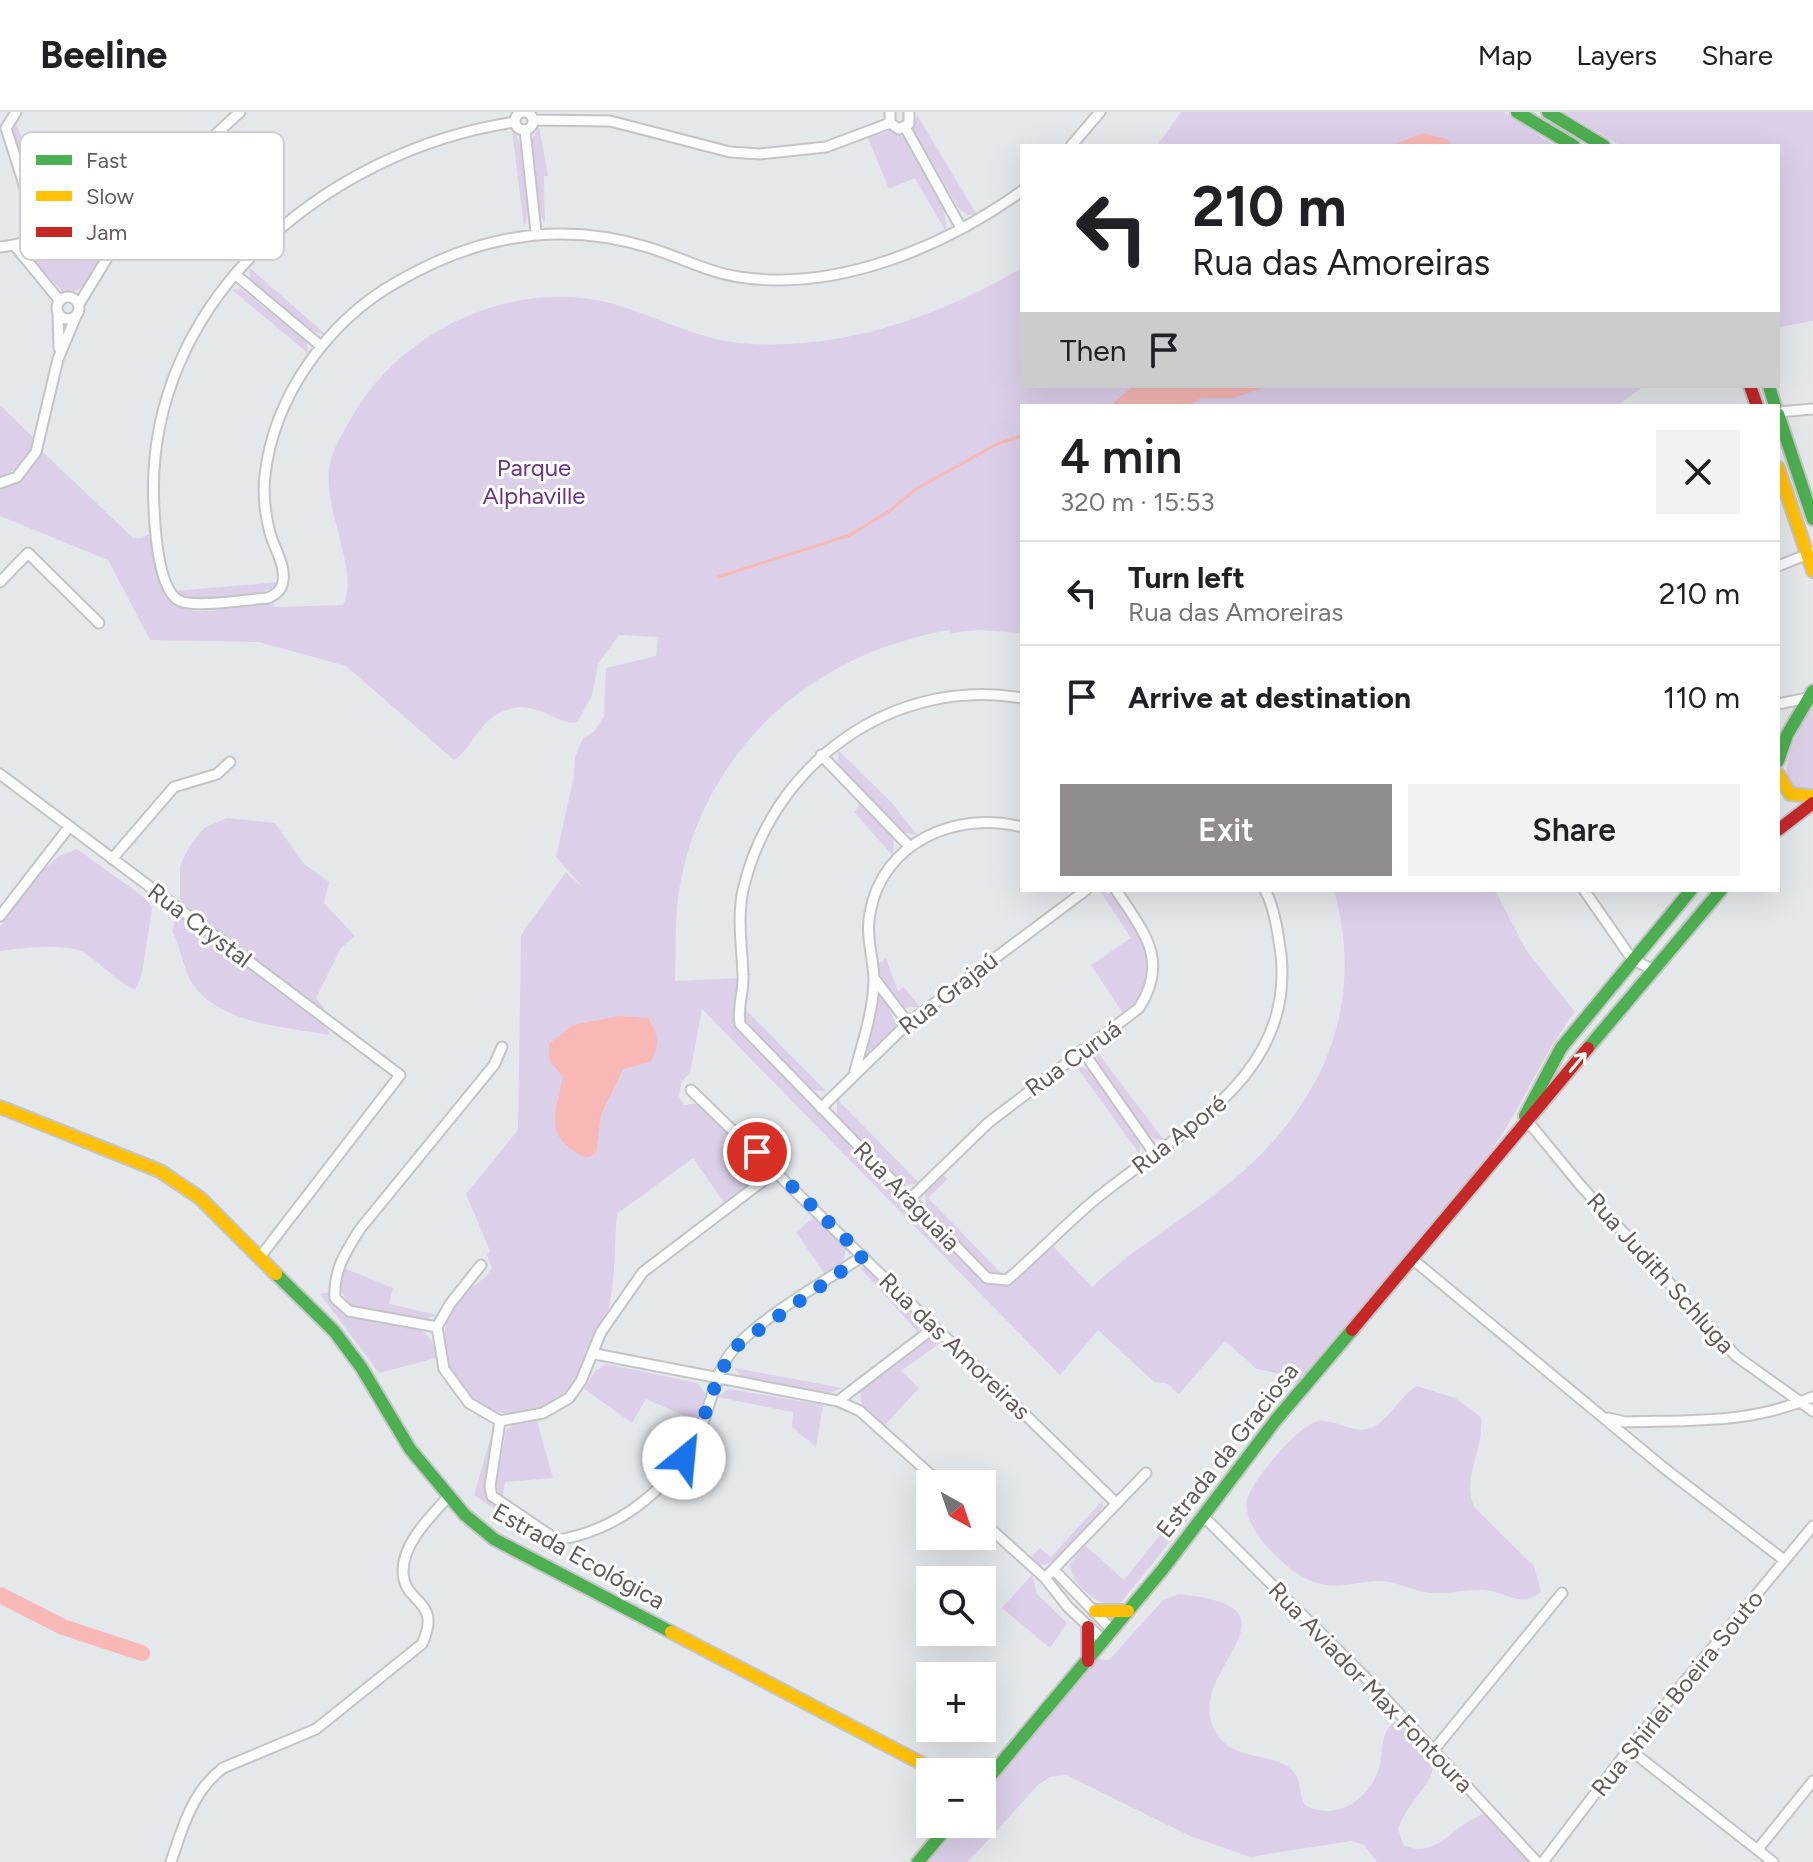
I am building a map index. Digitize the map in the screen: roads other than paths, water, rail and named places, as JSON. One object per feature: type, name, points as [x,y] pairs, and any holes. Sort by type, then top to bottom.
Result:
[{"type":"main road","points":[[1517,112],[1571,144]]},
{"type":"main road","points":[[1548,112],[1601,144]]},
{"type":"main road","points":[[1780,419],[1813,519]]},
{"type":"main road","points":[[1780,473],[1810,553],[1813,571]]},
{"type":"main road","points":[[1780,753],[1810,694]]},
{"type":"main road","points":[[1780,779],[1785,790],[1796,797],[1813,796]]},
{"type":"main road","points":[[1780,828],[1813,803]]},
{"type":"main road","name":"Estrada da Graciosa","points":[[1526,1119],[1561,1048],[1689,892]]},
{"type":"main road","name":"Estrada da Graciosa","points":[[996,1769],[1109,1636],[1202,1515],[1411,1258],[1719,892]]},
{"type":"main road","name":"Estrada Ecológica","points":[[0,1107],[107,1146],[160,1171],[200,1198],[334,1331],[361,1367],[410,1449],[449,1496],[494,1539],[916,1760]]},
{"type":"main road","points":[[1095,1611],[1128,1611]]},
{"type":"main road","points":[[1088,1627],[1088,1661]]},
{"type":"main road","points":[[918,1862],[938,1838]]},
{"type":"street","points":[[16,112],[6,128],[20,172]]},
{"type":"street","points":[[218,132],[240,112]]},
{"type":"street","points":[[284,225],[315,201],[374,164],[435,139],[515,122],[523,112],[533,120],[610,121],[730,152],[759,154],[826,147],[890,123]]},
{"type":"street","points":[[890,112],[890,123]]},
{"type":"street","points":[[1073,144],[1100,112]]},
{"type":"street","points":[[905,127],[911,113]]},
{"type":"street","points":[[533,120],[525,130],[536,232]]},
{"type":"street","points":[[515,122],[525,130]]},
{"type":"street","points":[[890,123],[896,128],[905,127]]},
{"type":"street","points":[[905,127],[961,228]]},
{"type":"street","points":[[250,260],[202,318],[173,376],[158,420],[153,489],[156,548],[170,591],[178,600],[192,603],[268,598],[276,594],[283,584],[283,571],[269,529],[264,484],[268,446],[279,413],[321,346],[394,283],[442,258],[490,242],[536,232],[601,235],[651,248],[706,270],[773,280],[815,278],[893,259],[981,219],[1020,192]]},
{"type":"street","points":[[0,247],[20,244]]},
{"type":"street","points":[[15,246],[20,252]]},
{"type":"street","points":[[0,483],[17,477],[36,452],[58,359],[60,301],[26,260]]},
{"type":"street","points":[[58,359],[79,304],[106,260]]},
{"type":"street","points":[[236,275],[321,346]]},
{"type":"street","points":[[60,301],[69,297],[79,304]]},
{"type":"street","points":[[58,312],[68,319],[76,316]]},
{"type":"street","points":[[1780,413],[1813,409]]},
{"type":"street","points":[[0,582],[28,553],[99,623]]},
{"type":"street","points":[[1780,565],[1810,553]]},
{"type":"street","points":[[1780,703],[1810,694]]},
{"type":"street","name":"Rua Araguaia","points":[[995,1281],[987,1278],[740,1024],[738,1011],[743,976],[739,919],[743,891],[760,838],[789,788],[821,755],[892,712],[936,699],[971,695],[1020,698]]},
{"type":"street","points":[[821,755],[910,847]]},
{"type":"street","points":[[112,859],[174,787],[217,774],[230,762]]},
{"type":"street","name":"Rua Crystal","points":[[0,774],[400,1075],[260,1257]]},
{"type":"street","points":[[855,1071],[871,1012],[874,977],[868,940],[870,912],[879,885],[910,847],[952,825],[996,822],[1020,827]]},
{"type":"street","points":[[0,916],[69,827]]},
{"type":"street","name":"Rua Grajaú","points":[[821,1108],[855,1071],[908,1023],[1083,892]]},
{"type":"street","name":"Rua Curuá","points":[[910,1199],[988,1123],[1139,1008],[1149,993],[1155,972],[1152,951],[1144,932],[1117,892]]},
{"type":"street","name":"Rua Aporé","points":[[995,1281],[1007,1280],[1072,1217],[1222,1104],[1244,1080],[1264,1045],[1278,1009],[1282,970],[1278,935],[1266,892]]},
{"type":"street","points":[[1585,892],[1632,959],[1655,971]]},
{"type":"street","points":[[874,977],[908,1023]]},
{"type":"street","points":[[437,1327],[349,1311],[335,1298],[334,1282],[344,1254],[360,1229],[494,1065],[502,1047]]},
{"type":"street","points":[[1082,1050],[1154,1153]]},
{"type":"street","name":"Rua das Amoreiras","points":[[691,1090],[1116,1503]]},
{"type":"street","name":"Rua Judith Schluga","points":[[1526,1119],[1581,1186],[1736,1356],[1813,1411]]},
{"type":"street","points":[[481,1265],[450,1304],[437,1327],[441,1356],[452,1385],[469,1403],[500,1421],[543,1413],[569,1398],[595,1354],[601,1332],[643,1272],[776,1171]]},
{"type":"street","points":[[500,1421],[490,1487],[492,1496],[557,1540],[575,1537],[622,1516],[651,1496],[672,1474],[695,1441],[717,1379],[739,1344],[863,1256]]},
{"type":"street","points":[[1411,1258],[1608,1418],[1664,1468],[1784,1560]]},
{"type":"street","points":[[838,1401],[935,1327]]},
{"type":"street","points":[[595,1354],[838,1401],[860,1411],[925,1470]]},
{"type":"street","points":[[1608,1418],[1625,1422],[1738,1419],[1778,1412],[1813,1397]]},
{"type":"street","points":[[1045,1578],[1146,1473]]},
{"type":"street","points":[[171,1862],[191,1803],[210,1778],[223,1768],[316,1729],[422,1644],[431,1625],[430,1616],[407,1584],[403,1574],[404,1562],[422,1526],[449,1496]]},
{"type":"street","name":"Rua Aviador Max Fontoura","points":[[1202,1515],[1368,1680],[1537,1862]]},
{"type":"street","name":"Rua Shirlei Boeira Souto","points":[[1543,1862],[1629,1749],[1813,1526]]},
{"type":"street","points":[[996,1534],[1045,1578],[1088,1627],[1109,1636]]},
{"type":"street","points":[[1054,1570],[1095,1611],[1109,1636]]},
{"type":"street","points":[[1433,1751],[1562,1593]]},
{"type":"street","points":[[1629,1749],[1773,1862]]},
{"type":"street","points":[[1758,1849],[1813,1781]]},
{"type":"waterway","points":[[718,577],[850,535],[891,510],[916,489],[997,444],[1020,437]]},
{"type":"waterway","points":[[0,1595],[63,1627],[142,1653]]},
{"type":"park label","name":"Parque Alphaville","points":[[534,481]]}]
